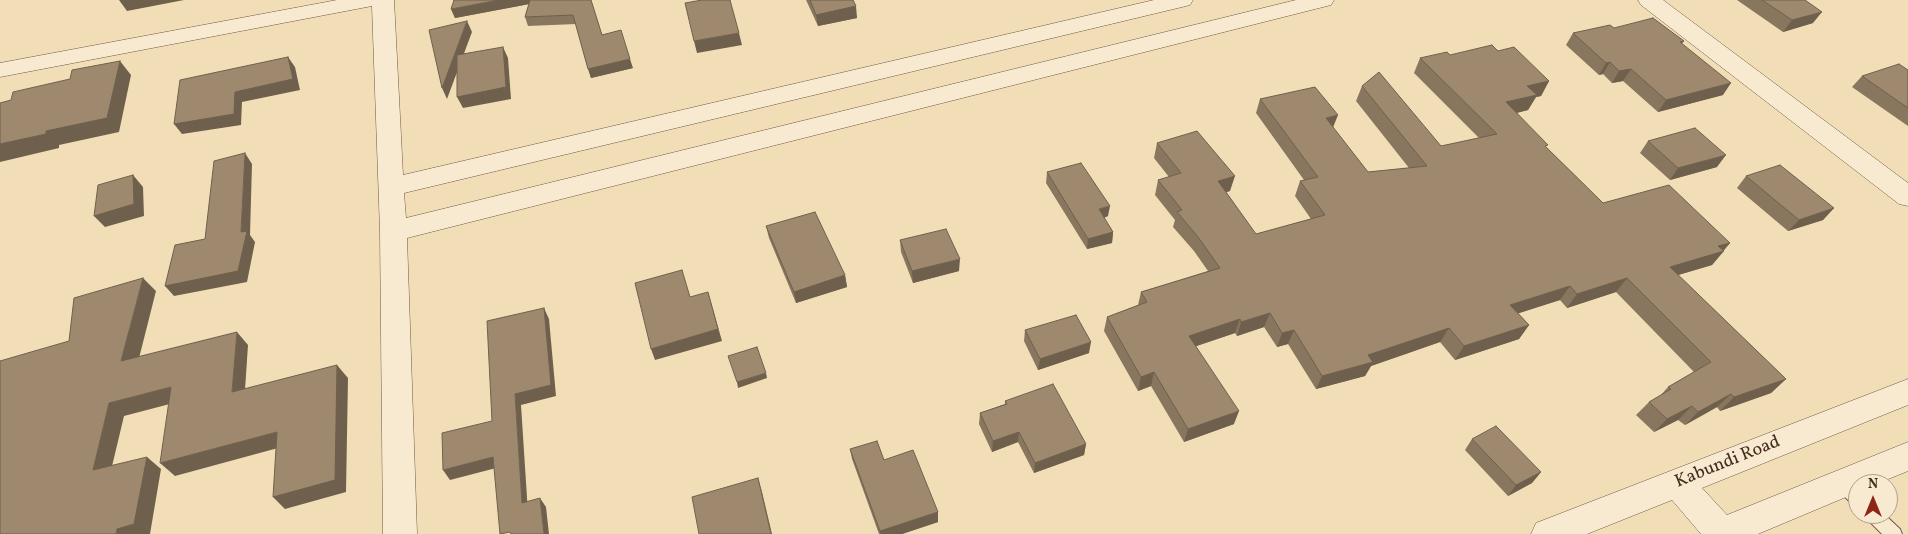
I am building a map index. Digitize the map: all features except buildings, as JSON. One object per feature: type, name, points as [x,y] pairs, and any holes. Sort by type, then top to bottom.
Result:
[{"type":"street","points":[[0,70],[372,0]]},
{"type":"street","points":[[383,0],[390,187],[394,231],[400,534]]},
{"type":"street","points":[[390,187],[1182,0]]},
{"type":"street","points":[[394,231],[853,117],[1245,9],[1323,0]]},
{"type":"street","points":[[1649,0],[1908,197]]},
{"type":"street","points":[[837,82],[853,117]]},
{"type":"street","name":"Kabundi Road","points":[[1548,534],[1908,392]]},
{"type":"street","points":[[1878,474],[1908,456]]},
{"type":"street","points":[[1677,483],[1721,534],[1848,492]]},
{"type":"lane","points":[[1884,524],[1894,534]]}]
